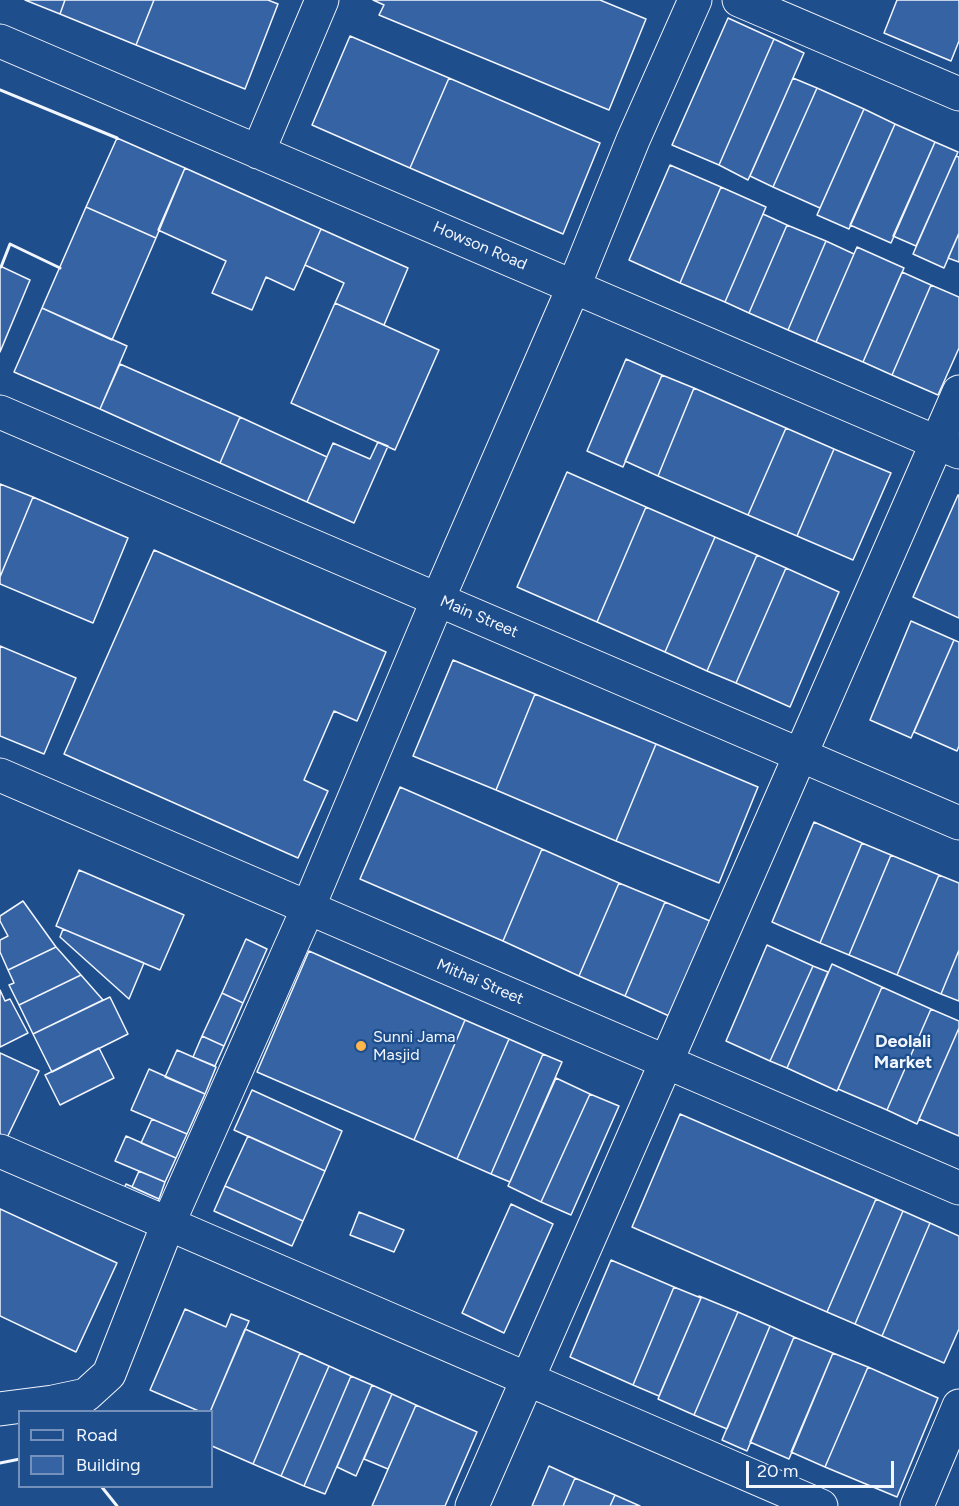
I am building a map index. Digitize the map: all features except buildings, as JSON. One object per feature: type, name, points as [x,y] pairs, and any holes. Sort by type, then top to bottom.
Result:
[{"type":"street","points":[[258,152],[322,0]]},
{"type":"street","points":[[0,1409],[86,1395],[109,1374],[168,1224],[308,908],[574,286],[633,140],[695,0]]},
{"type":"street","points":[[739,0],[959,94]]},
{"type":"street","name":"Howson Road","points":[[0,41],[948,448]]},
{"type":"street","points":[[472,1506],[801,755],[948,448],[959,392]]},
{"type":"street","name":"Main Street","points":[[0,412],[959,823]]},
{"type":"street","name":"Mithai Street","points":[[0,776],[959,1188]]},
{"type":"street","points":[[0,1151],[821,1506]]},
{"type":"street","points":[[916,1506],[959,1406]]},
{"type":"wall","points":[[0,90],[117,138]]},
{"type":"wall","points":[[1,267],[10,244],[60,268]]},
{"type":"wall","points":[[0,1463],[18,1459]]},
{"type":"wall","points":[[103,1488],[117,1506]]},
{"type":"place","name":"Sunni Jama Masjid","points":[[361,1046]]},
{"type":"district","name":"Deolali Market","points":[[903,1052]]}]
